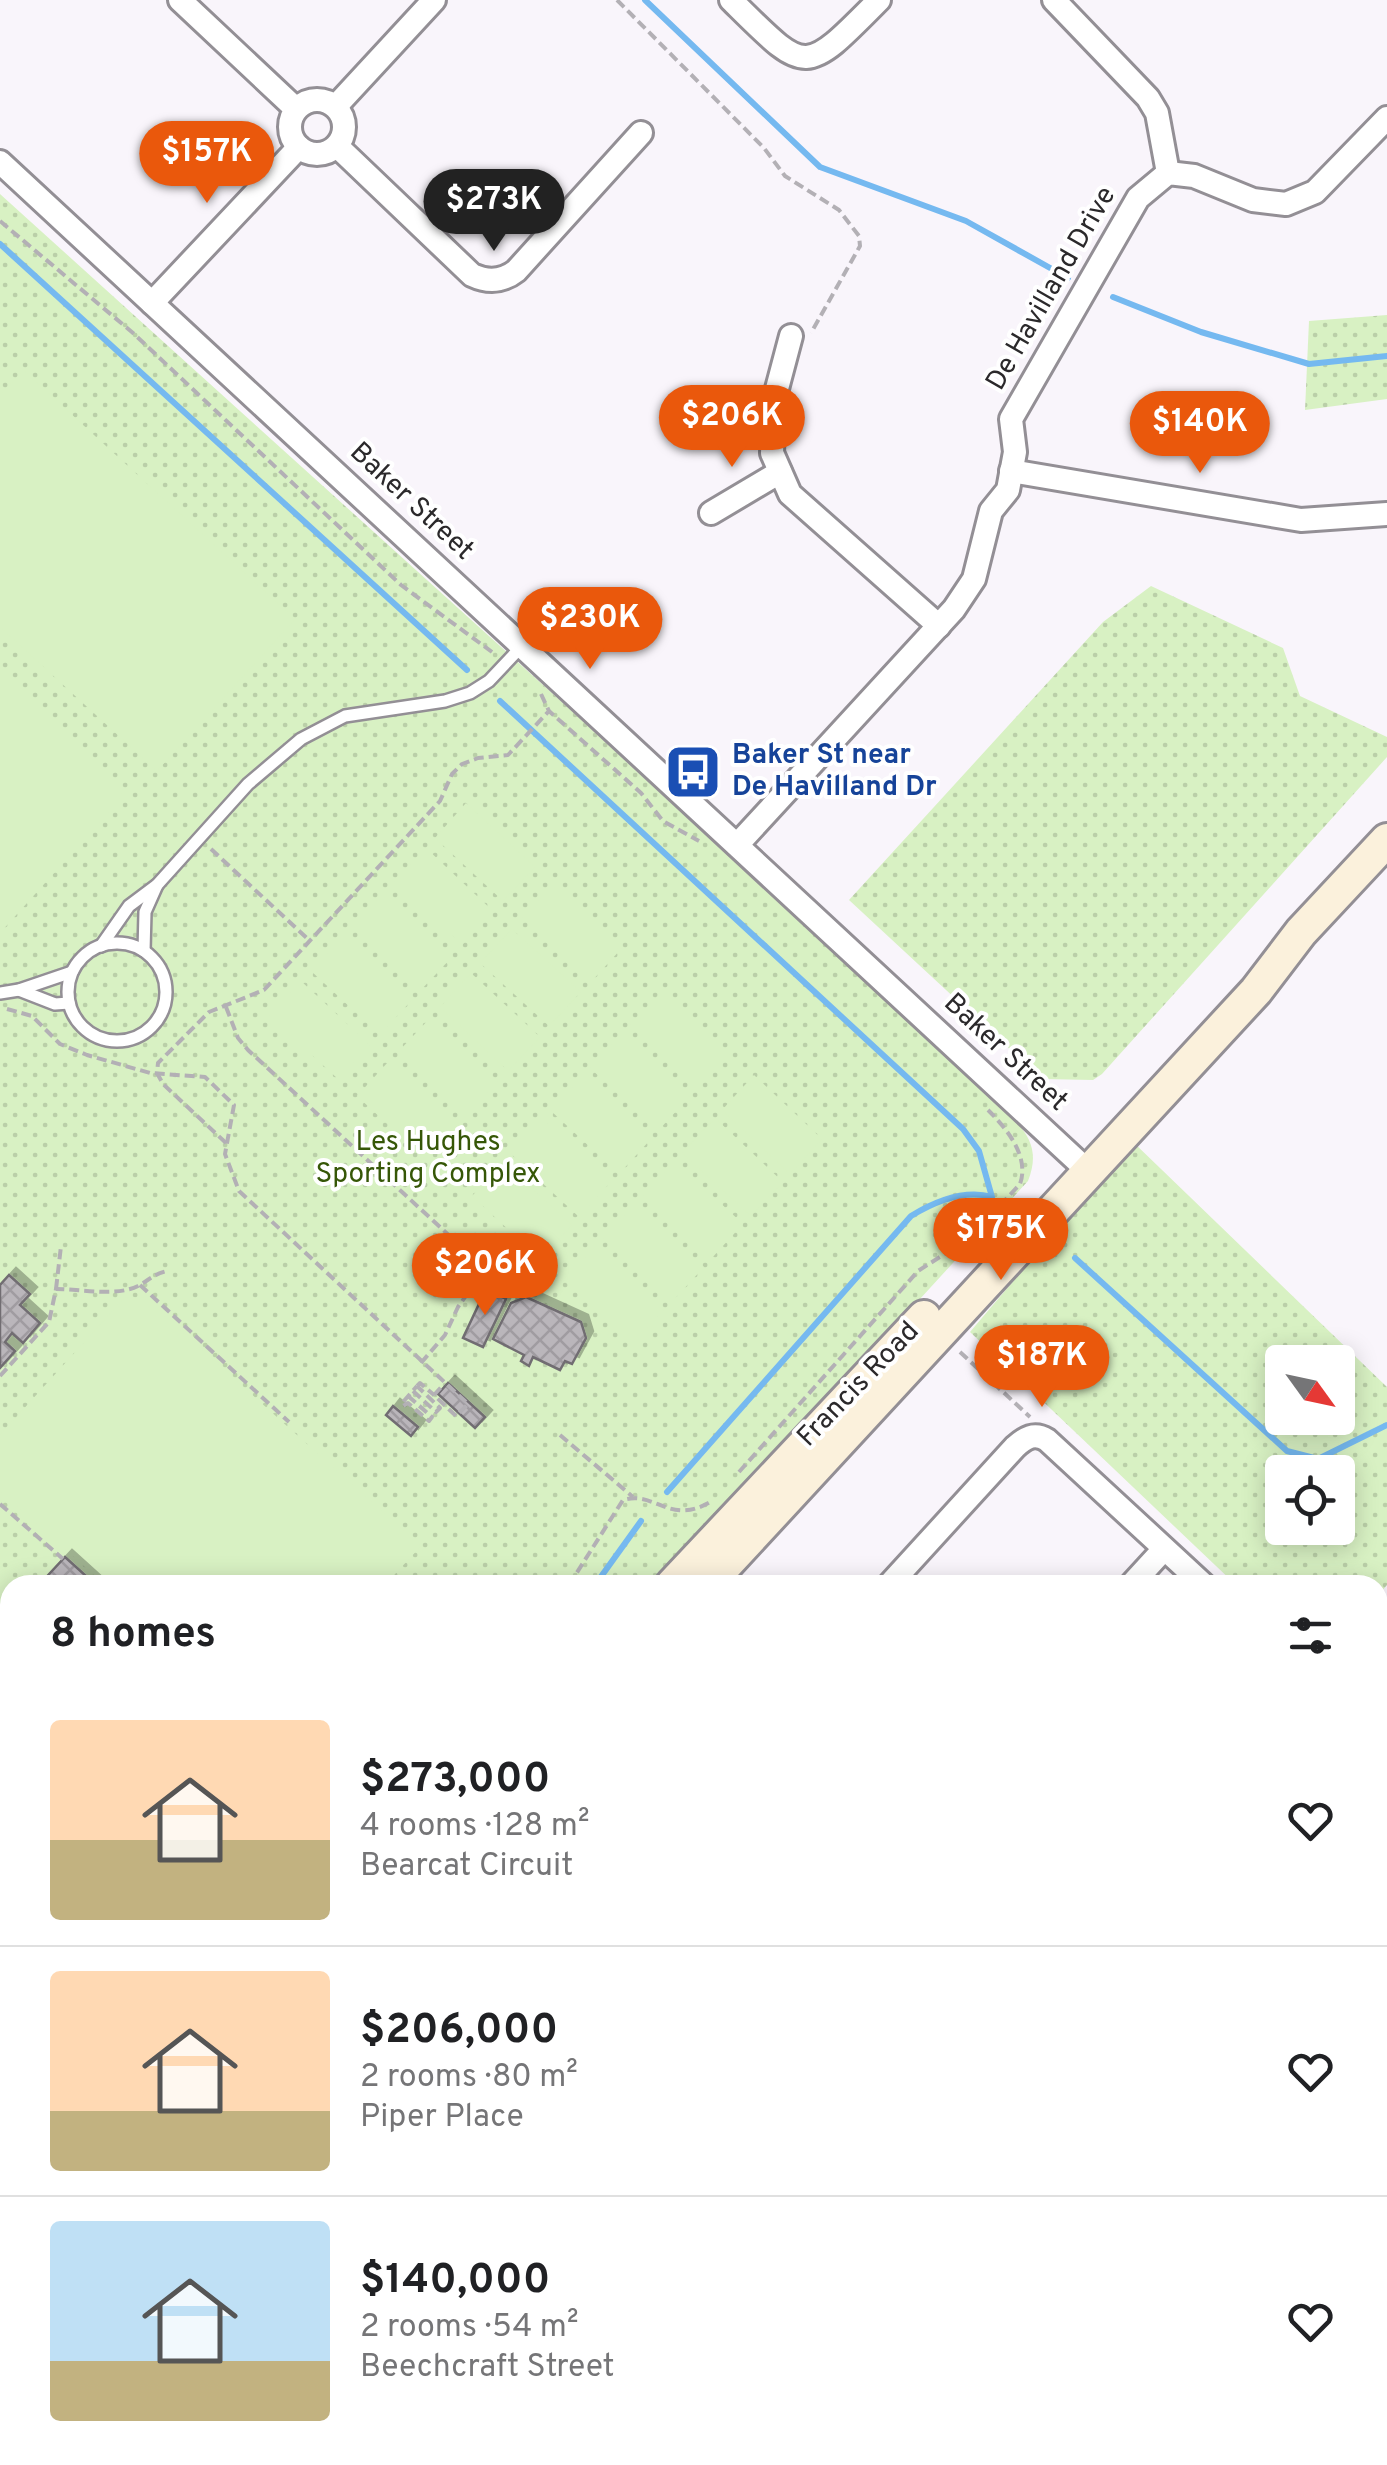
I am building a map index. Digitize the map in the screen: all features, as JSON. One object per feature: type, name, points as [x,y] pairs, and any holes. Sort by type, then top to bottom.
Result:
[{"type":"main road","name":"Francis Road","points":[[717,1575],[1081,1164],[1173,1048],[1302,932],[1387,840]]},
{"type":"main road","name":"Francis Road","points":[[682,1575],[1081,1164]]},
{"type":"street","points":[[180,0],[296,109]]},
{"type":"street","points":[[336,106],[434,0]]},
{"type":"street","points":[[730,0],[781,50],[795,57],[815,57],[832,48],[880,0]]},
{"type":"street","points":[[1054,0],[1148,98],[1157,114],[1168,173],[1194,176],[1253,200],[1286,204],[1315,192],[1387,118]]},
{"type":"street","points":[[320,99],[336,106],[345,130],[337,146],[314,154],[299,147],[290,124],[296,109],[320,99]]},
{"type":"street","points":[[337,146],[472,275],[497,280],[516,272],[641,133]]},
{"type":"street","points":[[152,303],[299,147]]},
{"type":"street","name":"Baker Street","points":[[0,162],[1081,1164]]},
{"type":"street","name":"De Havilland Drive","points":[[736,845],[939,626],[974,579],[991,511],[1008,490],[1015,452],[1011,420],[1138,198],[1168,173]]},
{"type":"street","points":[[791,336],[774,400],[772,453],[790,494],[939,626]]},
{"type":"street","points":[[1011,471],[1301,520],[1387,514]]},
{"type":"street","points":[[711,513],[780,472]]},
{"type":"street","points":[[898,1575],[1020,1443],[1036,1436],[1047,1440],[1193,1575]]},
{"type":"street","points":[[1140,1575],[1164,1549]]},
{"type":"lane","points":[[101,946],[129,906],[157,884],[248,784],[311,732],[345,716],[445,701],[470,693],[489,681],[522,646]]},
{"type":"lane","points":[[144,951],[145,912],[157,884]]},
{"type":"lane","points":[[0,993],[72,972],[89,952],[101,946],[131,944],[144,951],[161,970],[166,993],[164,1007],[148,1030],[122,1040],[96,1036],[76,1018],[69,1004],[72,972]]},
{"type":"lane","points":[[19,990],[55,1004],[69,1004]]},
{"type":"path","points":[[618,0],[764,148],[786,176],[839,210],[860,236],[860,246],[810,335],[791,336]]},
{"type":"path","points":[[226,1143],[163,1084],[157,1073],[158,1063],[201,1018],[264,990],[440,801],[457,768],[478,758],[501,758],[517,747],[549,711]]},
{"type":"path","points":[[198,838],[310,942]]},
{"type":"path","points":[[226,1007],[238,1038],[248,1050],[491,1274]]},
{"type":"path","points":[[0,1008],[32,1016],[60,1044],[117,1064],[204,1077],[234,1105],[226,1143],[227,1164],[239,1191],[468,1404],[456,1416],[420,1382],[413,1391],[400,1408],[408,1403],[428,1421],[432,1417],[413,1391]]},
{"type":"path","points":[[729,1484],[918,1271],[971,1238],[1020,1184],[1024,1172],[1019,1152],[999,1121]]},
{"type":"path","points":[[0,1376],[49,1322],[61,1246]]},
{"type":"path","points":[[420,1363],[445,1335],[458,1307],[486,1268]]},
{"type":"path","points":[[56,1288],[115,1290],[167,1271]]},
{"type":"path","points":[[140,1284],[289,1422]]},
{"type":"path","points":[[969,1362],[1031,1418],[1036,1436]]},
{"type":"path","points":[[434,1395],[444,1384]]},
{"type":"path","points":[[413,1391],[440,1408],[436,1412],[413,1391]]},
{"type":"path","points":[[560,1435],[633,1497],[678,1512],[698,1508],[716,1498]]},
{"type":"path","points":[[575,1575],[620,1504],[633,1497]]},
{"type":"path","points":[[0,1504],[63,1559]]},
{"type":"green space","name":"Les Hughes Sporting Complex","points":[[0,194],[563,703],[1017,1123],[1027,1136],[1033,1157],[1028,1181],[667,1575],[0,1575]]},
{"type":"green space","points":[[1387,315],[1387,399],[1305,410],[1309,321]]},
{"type":"green space","points":[[23,370],[295,619],[157,771],[0,627],[0,396]]},
{"type":"green space","points":[[1151,586],[1283,648],[1300,696],[1387,737],[1387,757],[1102,1074],[1093,1080],[1042,1079],[849,900],[1103,622]]},
{"type":"green space","points":[[0,674],[117,782],[122,792],[118,802],[0,933]]},
{"type":"green space","points":[[466,803],[535,867],[503,901],[435,838]]},
{"type":"green space","points":[[426,848],[494,912],[462,945],[394,882]]},
{"type":"green space","points":[[554,884],[622,948],[591,982],[522,918]]},
{"type":"green space","points":[[384,892],[453,956],[421,990],[353,927]]},
{"type":"green space","points":[[512,929],[581,992],[549,1026],[480,963]]},
{"type":"green space","points":[[343,937],[411,1001],[380,1035],[311,971]]},
{"type":"green space","points":[[471,973],[540,1037],[508,1071],[440,1007]]},
{"type":"green space","points":[[301,981],[370,1045],[338,1079],[269,1016]]},
{"type":"green space","points":[[662,991],[730,1054],[698,1088],[630,1025]]},
{"type":"green space","points":[[430,1018],[498,1081],[467,1115],[398,1052]]},
{"type":"green space","points":[[622,1033],[690,1096],[658,1131],[590,1068]]},
{"type":"green space","points":[[388,1062],[457,1125],[425,1159],[357,1096]]},
{"type":"green space","points":[[754,1075],[822,1139],[790,1174],[722,1110]]},
{"type":"green space","points":[[583,1076],[651,1139],[619,1174],[551,1111]]},
{"type":"green space","points":[[715,1118],[783,1182],[751,1216],[682,1153]]},
{"type":"green space","points":[[543,1119],[611,1182],[579,1217],[511,1154]]},
{"type":"green space","points":[[1132,1141],[1343,1345],[1265,1345],[1265,1435],[1355,1435],[1355,1356],[1387,1387],[1387,1575],[1225,1575],[970,1332]]},
{"type":"green space","points":[[675,1161],[743,1224],[711,1259],[643,1196]]},
{"type":"green space","points":[[503,1162],[572,1225],[540,1259],[472,1196]]},
{"type":"green space","points":[[635,1204],[704,1267],[672,1302],[603,1239]]},
{"type":"green space","points":[[596,1246],[664,1310],[632,1344],[564,1281]]},
{"type":"green space","points":[[125,1297],[144,1298],[421,1546],[394,1575],[94,1575],[0,1491],[0,1435]]},
{"type":"building","points":[[9,1275],[30,1294],[20,1305],[40,1323],[23,1343],[12,1333],[5,1342],[15,1351],[0,1368],[0,1285]]},
{"type":"building","points":[[486,1289],[506,1299],[483,1347],[463,1338]]},
{"type":"building","points":[[526,1297],[581,1322],[586,1338],[572,1364],[565,1361],[560,1370],[533,1357],[529,1366],[521,1361],[524,1355],[493,1339],[511,1303]]},
{"type":"building","points":[[448,1383],[485,1417],[475,1428],[438,1394]]},
{"type":"building","points":[[393,1406],[418,1427],[411,1436],[386,1415]]},
{"type":"building","points":[[65,1557],[85,1575],[48,1575]]},
{"type":"waterway","points":[[645,0],[820,167],[966,221],[1068,278]]},
{"type":"waterway","points":[[0,244],[467,670]]},
{"type":"waterway","points":[[1113,297],[1201,332],[1309,364],[1387,356]]},
{"type":"waterway","points":[[500,701],[963,1129],[979,1151],[992,1197],[950,1198],[911,1216],[667,1492]]},
{"type":"waterway","points":[[1075,1258],[1287,1451],[1318,1459],[1387,1425]]},
{"type":"waterway","points":[[602,1575],[641,1521]]},
{"type":"place","name":"Baker St near De Havilland Dr","points":[[693,772]]}]
